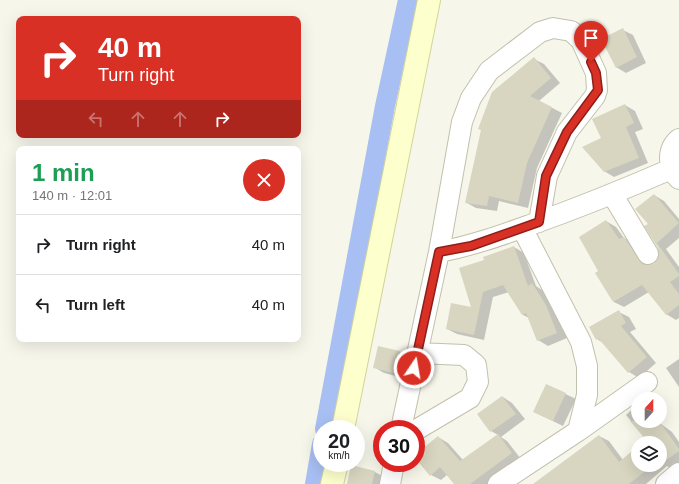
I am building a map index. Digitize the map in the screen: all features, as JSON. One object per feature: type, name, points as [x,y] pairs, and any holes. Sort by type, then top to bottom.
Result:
[{"type":"street","points":[[345,420],[429,0]]},
{"type":"street","points":[[403,420],[439,252],[462,122],[471,98],[489,71],[540,32],[553,28],[571,31],[581,40],[596,73],[598,90],[567,132],[546,176],[530,225],[581,342],[587,366],[587,395],[578,431]]},
{"type":"street","points":[[439,252],[471,246],[612,194],[675,174],[670,159],[671,150],[679,139]]},
{"type":"street","points":[[612,194],[648,254]]},
{"type":"street","points":[[417,353],[464,355],[476,365],[478,382],[470,398],[425,425]]},
{"type":"street","points":[[498,484],[578,431],[647,382]]},
{"type":"street","points":[[332,484],[334,472]]},
{"type":"street","points":[[390,484],[392,472]]},
{"type":"building","points":[[623,28],[637,57],[616,68],[601,39]]},
{"type":"building","points":[[534,57],[551,78],[530,96],[552,107],[527,163],[518,203],[489,196],[487,206],[465,203],[481,130],[478,129],[492,92]]},
{"type":"building","points":[[625,104],[634,123],[626,127],[639,158],[604,172],[582,147],[601,138],[592,119]]},
{"type":"building","points":[[654,194],[679,223],[657,243],[679,274],[679,276],[670,282],[679,294],[679,305],[666,315],[642,285],[613,302],[595,273],[598,271],[579,237],[606,220],[619,239],[624,237],[642,264],[654,264],[658,259],[658,248],[644,226],[648,224],[635,209]]},
{"type":"building","points":[[514,246],[528,286],[532,283],[546,305],[557,333],[537,341],[526,313],[522,315],[503,285],[483,292],[474,335],[446,329],[451,303],[471,307],[459,268],[484,260],[483,257]]},
{"type":"building","points":[[619,310],[626,323],[621,326],[647,357],[628,373],[598,338],[596,340],[589,327]]},
{"type":"building","points":[[378,346],[400,351],[394,373],[373,368]]},
{"type":"building","points":[[546,384],[566,393],[553,421],[533,412]]},
{"type":"building","points":[[502,396],[516,414],[490,432],[477,414]]},
{"type":"building","points":[[636,428],[664,428],[679,451],[667,460],[667,436],[643,436]]},
{"type":"building","points":[[498,434],[512,453],[470,484],[454,484],[440,467],[430,476],[425,470],[425,447],[438,436],[460,461]]},
{"type":"building","points":[[599,435],[619,462],[631,452],[631,472],[644,472],[629,484],[533,484]]},
{"type":"building","points":[[365,468],[375,472],[372,484],[347,484],[350,472],[365,472]]},
{"type":"waterway","points":[[327,420],[385,106],[408,0]]},
{"type":"waterway","points":[[315,484],[317,472]]},
{"type":"route","points":[[414,368],[439,252],[471,246],[539,222],[546,176],[574,120],[595,96],[598,90],[598,81],[591,62]]}]
